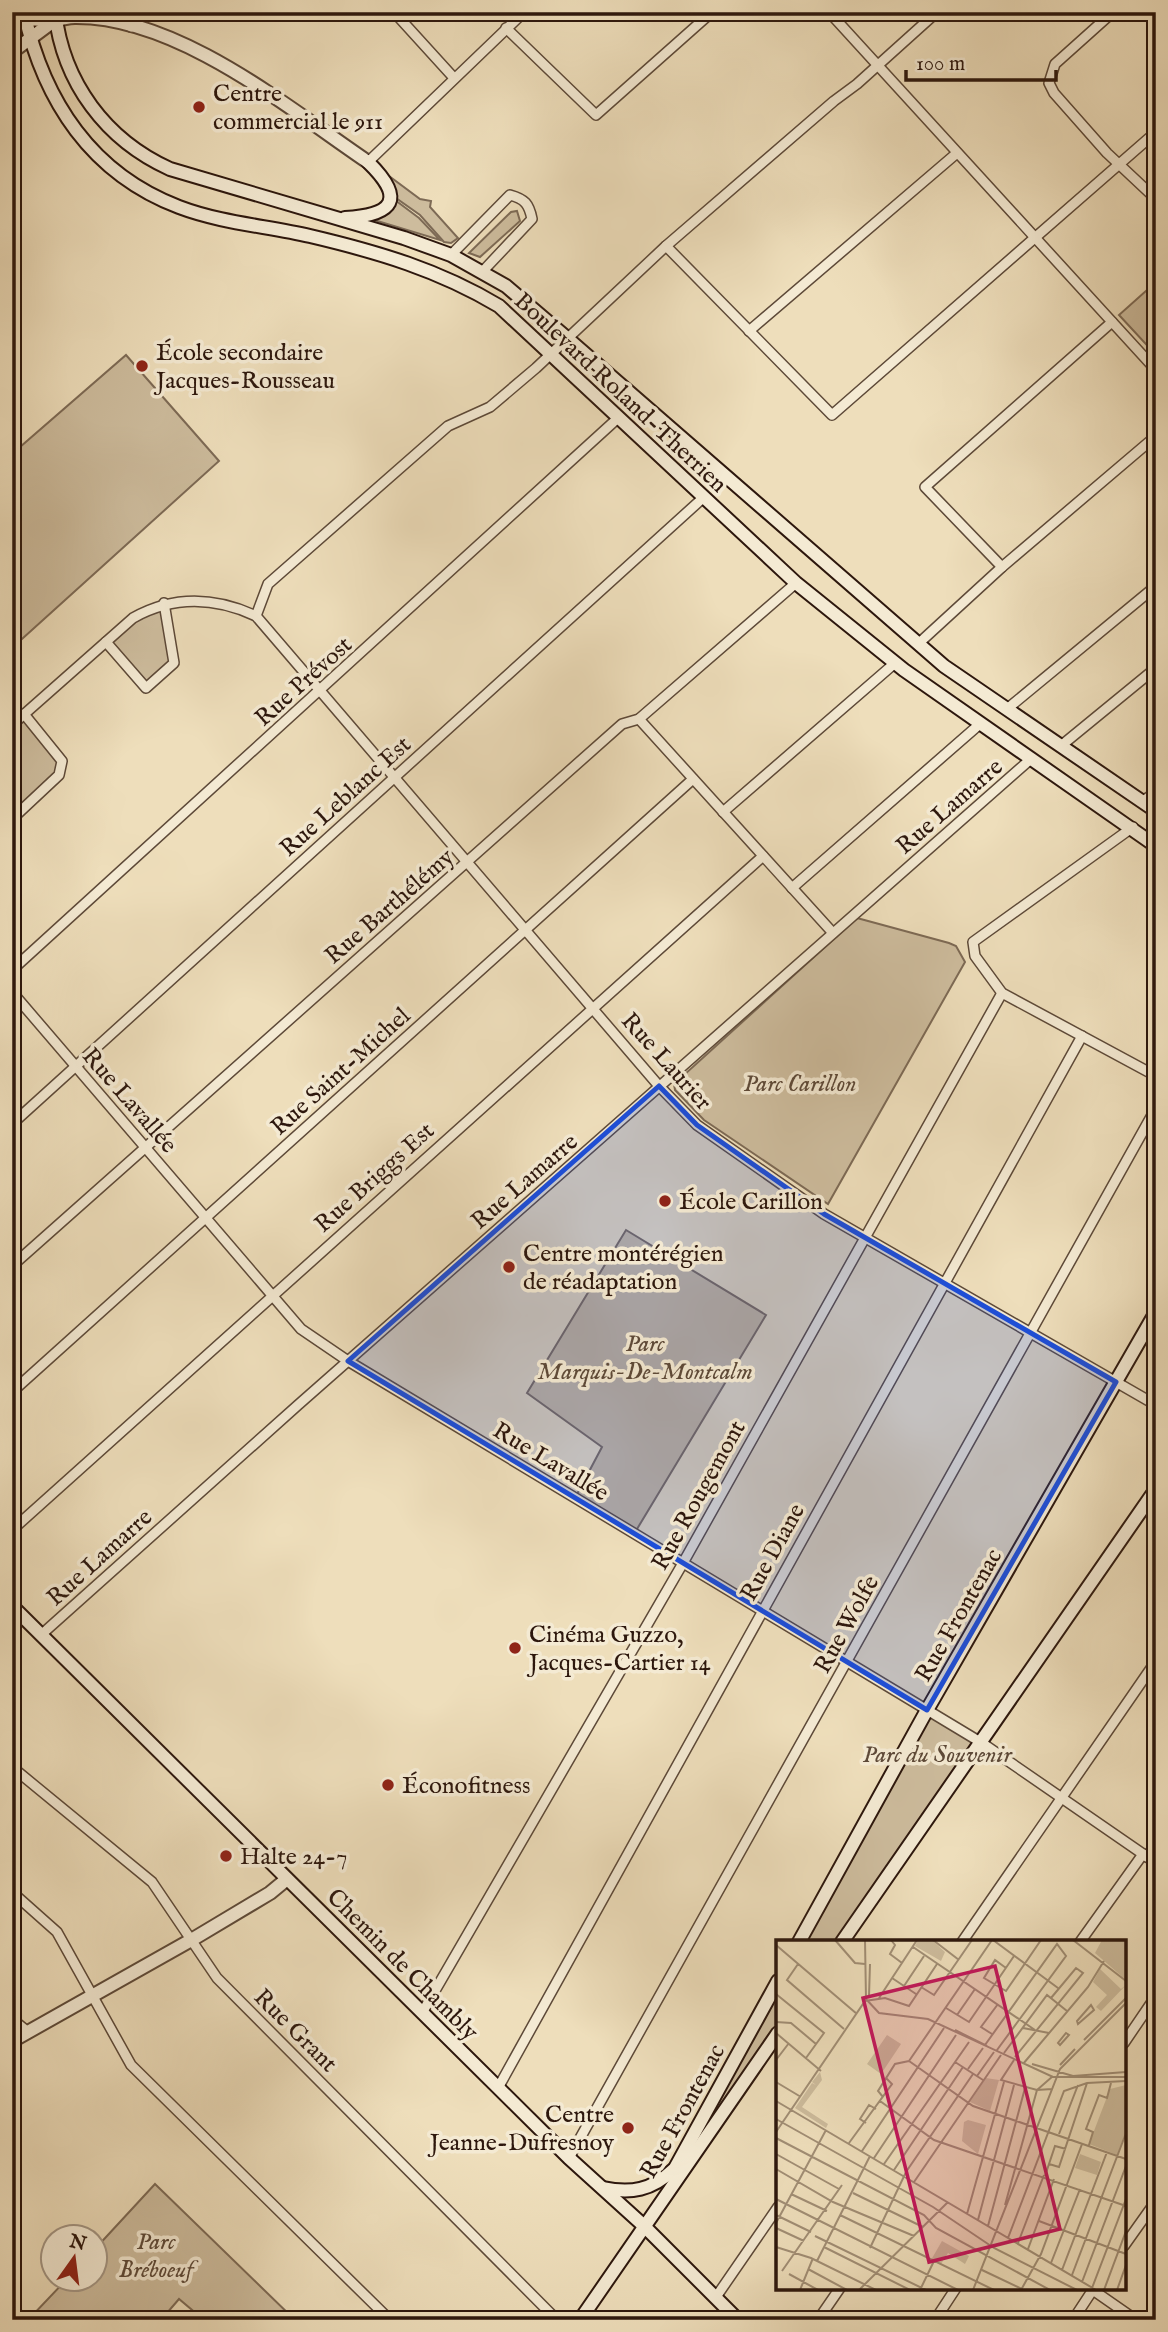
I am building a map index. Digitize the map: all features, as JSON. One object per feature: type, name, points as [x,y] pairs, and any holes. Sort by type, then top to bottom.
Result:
[{"type":"main road","points":[[12,25],[25,15],[76,17],[131,27],[184,44],[225,65],[368,162],[387,181],[391,195],[388,202],[372,215],[334,218]]},
{"type":"main road","name":"Boulevard Roland-Therrien","points":[[25,15],[48,86],[70,126],[100,158],[134,187],[181,208],[310,236],[408,263],[457,281],[499,306],[796,583],[895,663],[1133,827],[1156,846]]},
{"type":"main road","points":[[12,52],[55,16]]},
{"type":"main road","name":"Boulevard Roland-Therrien","points":[[55,16],[67,62],[79,90],[97,116],[145,158],[170,169],[451,255],[483,271],[506,286],[567,338],[944,666],[1156,811]]},
{"type":"main road","name":"Rue Frontenac","points":[[800,1940],[927,1710],[1156,1311]]},
{"type":"main road","points":[[843,1940],[1156,1489]]},
{"type":"main road","name":"Chemin de Chambly","points":[[12,1606],[569,2158],[643,2225],[738,2320]]},
{"type":"main road","points":[[12,2041],[193,1939],[270,1893],[287,1879]]},
{"type":"main road","name":"Rue Frontenac","points":[[643,2225],[776,1985]]},
{"type":"main road","points":[[580,2320],[776,2036]]},
{"type":"main road","points":[[602,2188],[634,2191],[651,2187],[673,2170]]},
{"type":"street","points":[[131,27],[147,12]]},
{"type":"street","points":[[394,12],[454,78]]},
{"type":"street","points":[[368,162],[524,12]]},
{"type":"street","points":[[506,28],[596,115],[712,12]]},
{"type":"street","points":[[829,12],[1156,370]]},
{"type":"street","points":[[12,725],[133,618],[164,603],[195,600],[220,603],[232,605],[256,616],[268,584],[448,426],[489,407],[551,354],[666,246],[878,66],[937,12]]},
{"type":"street","points":[[1113,12],[1059,60],[1049,78],[1055,93],[1156,199]]},
{"type":"street","points":[[666,246],[832,415],[1156,132]]},
{"type":"street","points":[[749,331],[957,153]]},
{"type":"street","points":[[451,255],[510,195],[522,198],[530,206],[532,219],[483,271]]},
{"type":"street","points":[[1002,567],[925,487],[1112,322]]},
{"type":"street","name":"Rue Prévost","points":[[12,971],[618,418]]},
{"type":"street","points":[[918,643],[1002,567],[1156,436]]},
{"type":"street","name":"Rue Leblanc Est","points":[[12,1124],[704,498]]},
{"type":"street","name":"Rue Barthélémy","points":[[12,1266],[622,724],[639,719],[796,583]]},
{"type":"street","points":[[1007,709],[1156,586]]},
{"type":"street","points":[[106,642],[146,688],[174,663],[164,603]]},
{"type":"street","name":"Rue Laurier","points":[[256,616],[659,1086],[697,1125],[824,1214],[1156,1405]]},
{"type":"street","points":[[723,812],[895,663]]},
{"type":"street","points":[[1062,745],[1156,668]]},
{"type":"street","points":[[12,819],[59,775],[63,768],[62,761],[24,714]]},
{"type":"street","points":[[639,719],[833,933]]},
{"type":"street","points":[[792,888],[981,723]]},
{"type":"street","name":"Rue Lamarre","points":[[42,1634],[1032,758]]},
{"type":"street","name":"Rue Saint-Michel","points":[[12,1392],[693,779]]},
{"type":"street","points":[[1143,801],[1156,792]]},
{"type":"street","points":[[1133,827],[973,942],[975,956],[1002,993],[1156,1076]]},
{"type":"street","name":"Rue Briggs Est","points":[[12,1530],[271,1294],[763,856]]},
{"type":"street","name":"Rue Lavallée","points":[[12,992],[301,1329],[348,1362],[982,1743],[1149,1858]]},
{"type":"street","name":"Rue Rougemont","points":[[422,2013],[683,1563],[1002,993]]},
{"type":"street","name":"Rue Diane","points":[[498,2088],[1082,1036]]},
{"type":"street","name":"Rue Wolfe","points":[[569,2158],[1156,1108]]},
{"type":"street","points":[[963,1940],[1156,1661]]},
{"type":"street","name":"Rue Grant","points":[[12,1767],[152,1882],[217,1978],[557,2320]]},
{"type":"street","points":[[1082,1940],[1149,1858],[1156,1844]]},
{"type":"street","points":[[12,1892],[57,1931],[131,2065],[390,2320]]},
{"type":"street","points":[[1126,2040],[1156,1996]]},
{"type":"street","points":[[12,2019],[28,2032]]},
{"type":"street","points":[[1126,2243],[1156,2201]]},
{"type":"street","points":[[716,2297],[776,2210]]},
{"type":"street","points":[[818,2320],[839,2290]]},
{"type":"street","points":[[935,2320],[955,2290]]},
{"type":"street","points":[[1073,2320],[1091,2290]]},
{"type":"street","points":[[1093,2290],[1136,2320]]},
{"type":"street","points":[[12,2309],[25,2320]]},
{"type":"highlighted area","points":[[659,1086],[697,1125],[824,1214],[1116,1382],[927,1710],[348,1361]]},
{"type":"green space","points":[[385,173],[420,199],[431,201],[430,207],[458,238],[451,243],[444,242],[420,215],[396,198]]},
{"type":"green space","points":[[395,200],[419,218],[440,240],[374,220],[384,214]]},
{"type":"green space","points":[[517,211],[520,221],[480,257],[469,253],[511,212]]},
{"type":"green space","points":[[1156,282],[1156,355],[1119,315]]},
{"type":"green space","points":[[126,355],[219,461],[12,648],[12,454]]},
{"type":"green space","points":[[164,603],[174,663],[146,688],[106,642],[133,618]]},
{"type":"green space","points":[[24,714],[63,768],[12,819],[12,725]]},
{"type":"green space","name":"Parc Carillon","points":[[857,918],[949,943],[956,946],[965,962],[828,1204],[704,1120],[675,1090],[674,1084]]},
{"type":"green space","name":"Parc Marquis-De-Montcalm","points":[[626,1230],[766,1315],[634,1534],[575,1498],[602,1447],[527,1393]]},
{"type":"green space","name":"Parc du Souvenir","points":[[927,1710],[982,1743],[843,1940],[800,1940]]},
{"type":"green space","points":[[776,1985],[776,2036],[643,2225]]},
{"type":"green space","name":"Parc Bréboeuf","points":[[155,2184],[295,2320],[204,2320],[179,2299],[161,2320],[28,2320],[53,2294],[108,2294],[108,2235]]},
{"type":"place","name":"Centre commercial le 911","points":[[199,107]]},
{"type":"place","name":"École secondaire Jacques-Rousseau","points":[[142,366]]},
{"type":"place","name":"École Carillon","points":[[665,1201]]},
{"type":"place","name":"Centre montérégien de réadaptation","points":[[509,1267]]},
{"type":"place","name":"Cinéma Guzzo, Jacques-Cartier 14","points":[[515,1648]]},
{"type":"place","name":"Éconofitness","points":[[388,1785]]},
{"type":"place","name":"Halte 24-7","points":[[226,1856]]},
{"type":"place","name":"Centre Jeanne-Dufresnoy","points":[[628,2128]]}]
